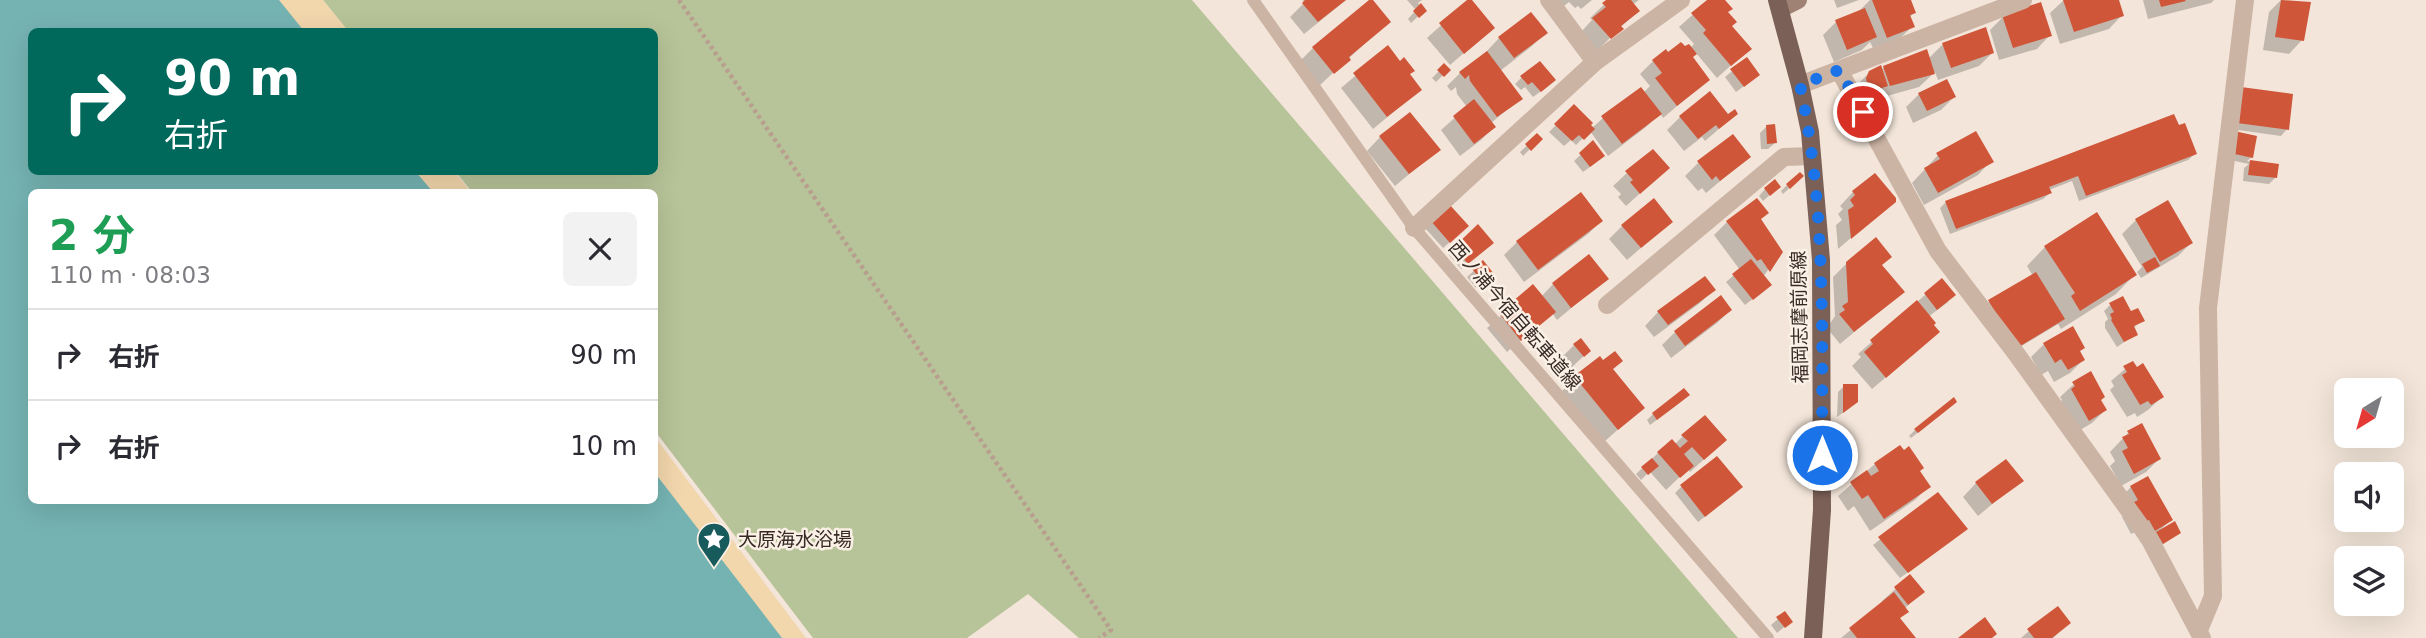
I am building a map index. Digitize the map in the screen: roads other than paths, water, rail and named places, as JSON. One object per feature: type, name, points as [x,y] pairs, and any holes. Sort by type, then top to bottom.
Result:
[{"type":"main road","points":[[1779,5],[1798,0]]},
{"type":"main road","name":"福岡志摩前原線","points":[[1779,5],[1810,132],[1821,260],[1822,496],[1813,638]]},
{"type":"street","points":[[1549,0],[1595,62]]},
{"type":"street","points":[[1414,228],[1595,62],[1681,0]]},
{"type":"street","points":[[1800,85],[2023,0]]},
{"type":"street","points":[[2201,634],[2213,596],[2208,307],[2245,0]]},
{"type":"street","points":[[1839,70],[1938,251],[2015,352],[2149,538],[2201,634]]},
{"type":"street","points":[[1607,305],[1784,157],[1812,156]]},
{"type":"lane","name":"西ノ浦今宿自転車道線","points":[[1253,0],[1414,228],[1768,638]]},
{"type":"water","points":[[0,0],[279,0],[302,28],[28,28],[28,175],[419,175],[430,189],[28,189],[28,504],[658,504],[658,477],[782,638],[0,638]]},
{"type":"place","name":"大原海水浴場","points":[[714,569]]}]
